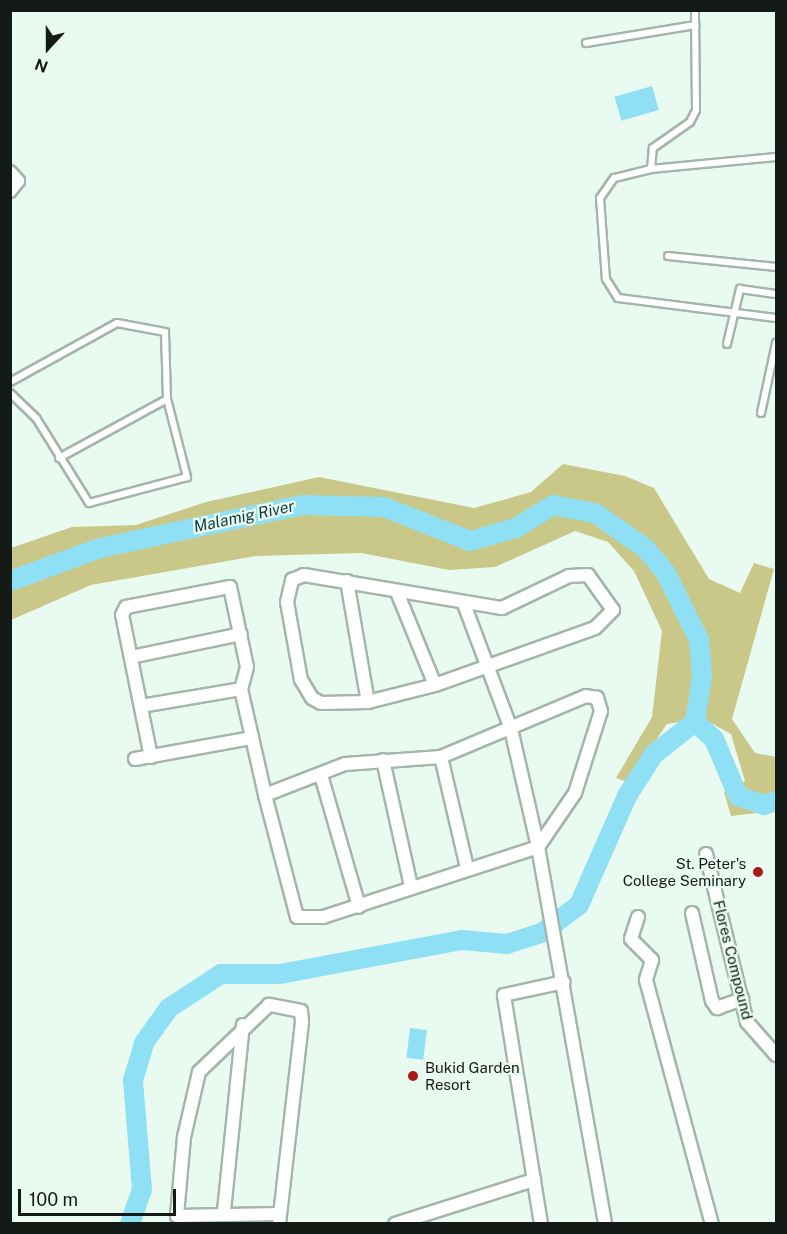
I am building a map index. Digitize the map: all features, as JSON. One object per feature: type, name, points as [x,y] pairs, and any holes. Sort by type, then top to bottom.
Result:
[{"type":"street","points":[[10,172],[18,182],[10,191]]},
{"type":"street","points":[[304,575],[347,581],[397,592],[502,608],[569,576],[588,575],[596,579],[613,610],[595,628],[435,685],[368,702],[312,698],[301,680],[287,602],[292,580],[304,575]]},
{"type":"street","points":[[347,581],[368,702]]},
{"type":"street","points":[[151,757],[122,615],[126,607],[230,587],[247,667],[241,689],[265,795],[297,917],[323,917],[359,907],[411,886],[538,847],[566,812],[586,764],[600,722],[597,698],[586,696],[441,757],[345,764],[265,795]]},
{"type":"street","points":[[397,592],[435,685]]},
{"type":"street","points":[[464,604],[491,666],[511,729],[538,847],[564,982],[605,1224]]},
{"type":"street","points":[[131,657],[241,634]]},
{"type":"street","points":[[141,706],[241,689]]},
{"type":"street","points":[[135,759],[252,738]]},
{"type":"street","points":[[441,757],[467,868]]},
{"type":"street","points":[[384,760],[411,886]]},
{"type":"street","points":[[321,775],[359,907]]},
{"type":"street","name":"Flores Compound","points":[[706,854],[752,1031],[765,1038],[777,1055]]},
{"type":"street","points":[[692,913],[712,1001],[717,1008],[742,999]]},
{"type":"street","points":[[638,917],[631,939],[652,960],[646,980],[712,1224]]},
{"type":"street","points":[[541,1224],[504,995],[564,982]]},
{"type":"street","points":[[269,1005],[301,1011],[279,1219],[224,1211],[177,1216],[184,1137],[199,1072],[243,1025],[269,1005]]},
{"type":"street","points":[[224,1211],[243,1025]]},
{"type":"street","points":[[395,1224],[534,1180]]},
{"type":"lane","points":[[651,169],[653,148],[690,122],[696,110],[695,10]]},
{"type":"lane","points":[[586,43],[696,25]]},
{"type":"lane","points":[[777,157],[651,169],[614,178],[600,198],[609,291],[618,298],[777,318]]},
{"type":"lane","points":[[668,256],[777,267]]},
{"type":"lane","points":[[727,344],[740,289],[777,294]]},
{"type":"lane","points":[[10,382],[117,323],[165,332],[167,399],[186,469],[181,482],[89,503],[36,418],[10,393]]},
{"type":"lane","points":[[761,413],[777,344]]},
{"type":"lane","points":[[59,458],[167,399]]},
{"type":"shaded area","points":[[563,464],[625,476],[654,488],[709,579],[740,593],[754,563],[774,569],[732,719],[755,753],[776,757],[776,811],[731,816],[724,792],[745,781],[731,734],[702,718],[667,724],[627,782],[616,778],[652,717],[662,631],[634,571],[608,542],[575,531],[495,567],[449,570],[361,553],[256,556],[91,585],[11,620],[11,548],[72,527],[136,525],[206,502],[319,477],[474,508],[531,492]]},
{"type":"water","points":[[652,86],[659,110],[621,121],[615,97]]},
{"type":"water","points":[[410,1028],[427,1030],[423,1060],[406,1058]]},
{"type":"waterway","name":"Malamig River","points":[[10,581],[100,548],[302,505],[384,507],[470,541],[516,528],[553,505],[595,513],[645,548],[666,573],[699,640],[702,676],[695,722]]},
{"type":"waterway","name":"Malamig River","points":[[695,722],[714,739],[738,796],[764,805],[776,801]]},
{"type":"waterway","points":[[130,1224],[142,1190],[133,1080],[144,1043],[169,1008],[221,974],[280,974],[462,940],[507,944],[543,932],[579,905],[627,796],[654,754],[695,722]]},
{"type":"place","name":"St. Peter's College Seminary","points":[[758,872]]},
{"type":"place","name":"Bukid Garden Resort","points":[[413,1076]]}]
